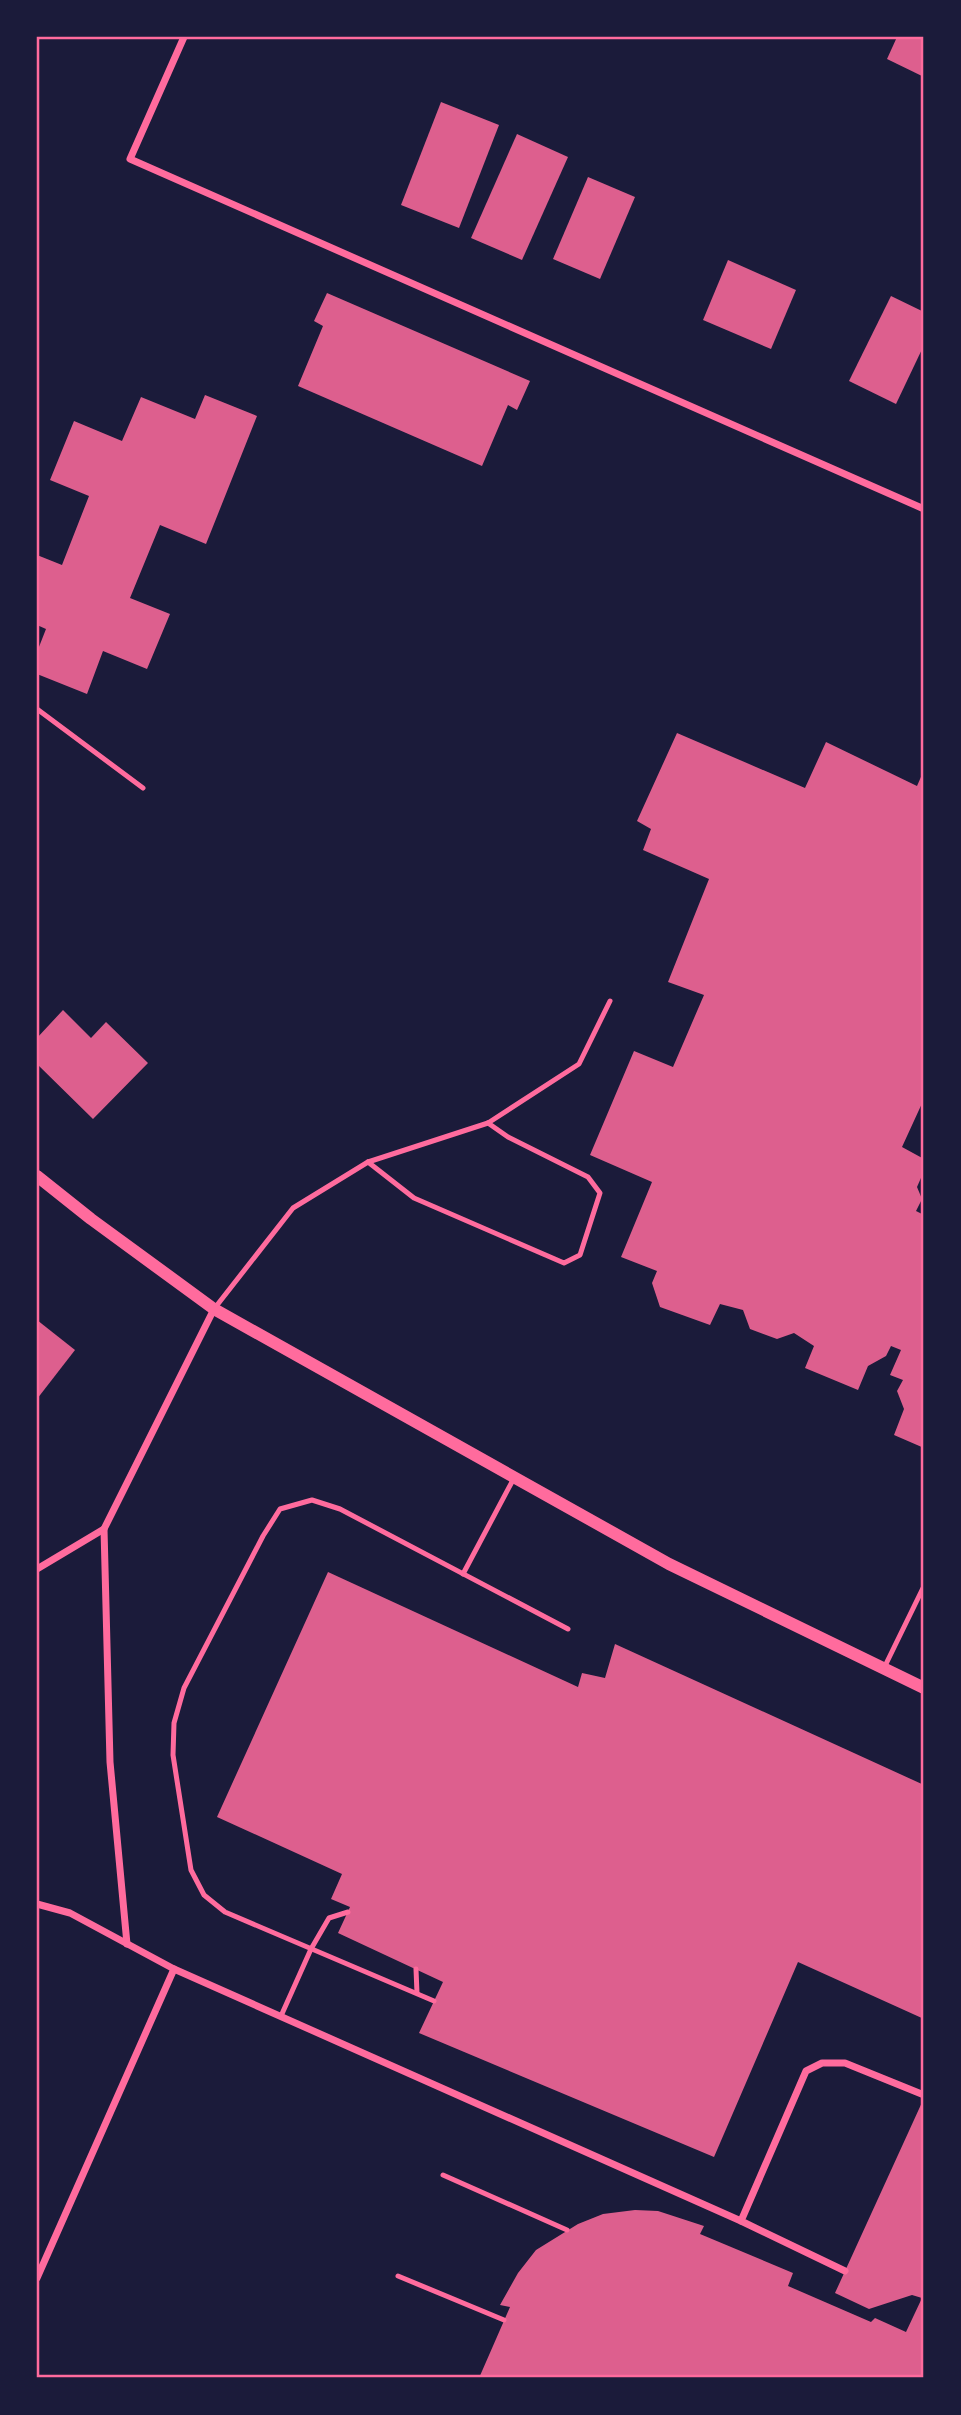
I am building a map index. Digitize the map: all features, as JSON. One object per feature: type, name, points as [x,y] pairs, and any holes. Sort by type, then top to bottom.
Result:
[{"type":"street","points":[[184,37],[130,159],[924,509]]},
{"type":"street","points":[[37,1176],[90,1219],[214,1309],[669,1564],[924,1688]]},
{"type":"street","points":[[127,1944],[110,1762],[104,1529],[214,1309]]},
{"type":"street","points":[[37,1569],[104,1529]]},
{"type":"street","points":[[37,1904],[69,1913],[174,1969],[741,2221],[845,2271]]},
{"type":"street","points":[[37,2278],[174,1969]]},
{"type":"street","points":[[741,2221],[806,2071],[822,2063],[845,2063],[924,2095]]},
{"type":"lane","points":[[37,709],[143,788]]},
{"type":"lane","points":[[214,1309],[293,1208],[368,1162],[488,1123],[579,1064],[610,1001]]},
{"type":"lane","points":[[368,1162],[414,1198],[564,1264],[580,1255],[600,1193],[588,1177],[508,1137],[488,1123]]},
{"type":"lane","points":[[463,1574],[514,1477]]},
{"type":"lane","points":[[434,2001],[225,1912],[204,1895],[191,1870],[173,1755],[174,1723],[184,1688],[279,1510],[313,1500],[340,1509],[568,1629]]},
{"type":"lane","points":[[883,1670],[924,1586]]},
{"type":"lane","points":[[281,2016],[311,1949],[329,1918],[348,1912]]},
{"type":"lane","points":[[416,1969],[417,1993]]},
{"type":"lane","points":[[443,2175],[567,2230]]},
{"type":"lane","points":[[398,2277],[504,2320]]},
{"type":"building","points":[[897,37],[924,37],[924,77],[887,59]]},
{"type":"building","points":[[441,102],[499,125],[459,228],[401,205]]},
{"type":"building","points":[[517,134],[568,157],[522,260],[471,238]]},
{"type":"building","points":[[588,177],[635,197],[600,279],[553,259]]},
{"type":"building","points":[[728,260],[796,290],[771,349],[703,320]]},
{"type":"building","points":[[327,293],[530,381],[517,410],[508,405],[482,466],[298,386],[323,326],[314,321]]},
{"type":"building","points":[[891,296],[924,312],[924,345],[896,404],[849,381]]},
{"type":"building","points":[[205,395],[257,416],[206,544],[160,525],[130,598],[170,614],[147,669],[103,651],[87,694],[37,674],[37,652],[46,629],[37,625],[37,555],[62,565],[89,496],[50,480],[74,421],[122,441],[141,397],[195,419]]},
{"type":"building","points":[[677,733],[805,788],[826,742],[917,786],[924,770],[924,1099],[902,1147],[924,1159],[924,1171],[917,1187],[922,1199],[916,1211],[924,1215],[924,1448],[894,1435],[904,1409],[897,1391],[903,1380],[890,1375],[901,1350],[891,1346],[886,1356],[868,1366],[858,1390],[805,1368],[814,1346],[794,1333],[777,1339],[750,1329],[743,1310],[720,1304],[710,1325],[660,1307],[652,1283],[657,1271],[621,1257],[652,1182],[590,1155],[634,1051],[673,1067],[704,995],[668,982],[709,879],[643,850],[651,829],[637,821]]},
{"type":"building","points":[[63,1010],[91,1038],[106,1022],[148,1063],[93,1119],[37,1064],[37,1038]]},
{"type":"building","points":[[37,1320],[75,1350],[37,1399]]},
{"type":"building","points":[[328,1572],[578,1687],[582,1673],[605,1678],[615,1644],[924,1785],[924,2019],[798,1962],[714,2157],[419,2033],[443,1982],[338,1933],[350,1907],[331,1899],[342,1874],[217,1817]]},
{"type":"building","points":[[924,2098],[924,2378],[479,2378],[510,2307],[500,2305],[518,2273],[536,2250],[578,2224],[603,2214],[635,2210],[658,2211],[704,2226],[700,2234],[793,2273],[788,2286],[871,2322],[875,2318],[906,2332],[922,2298],[912,2295],[869,2309],[835,2293]]}]
